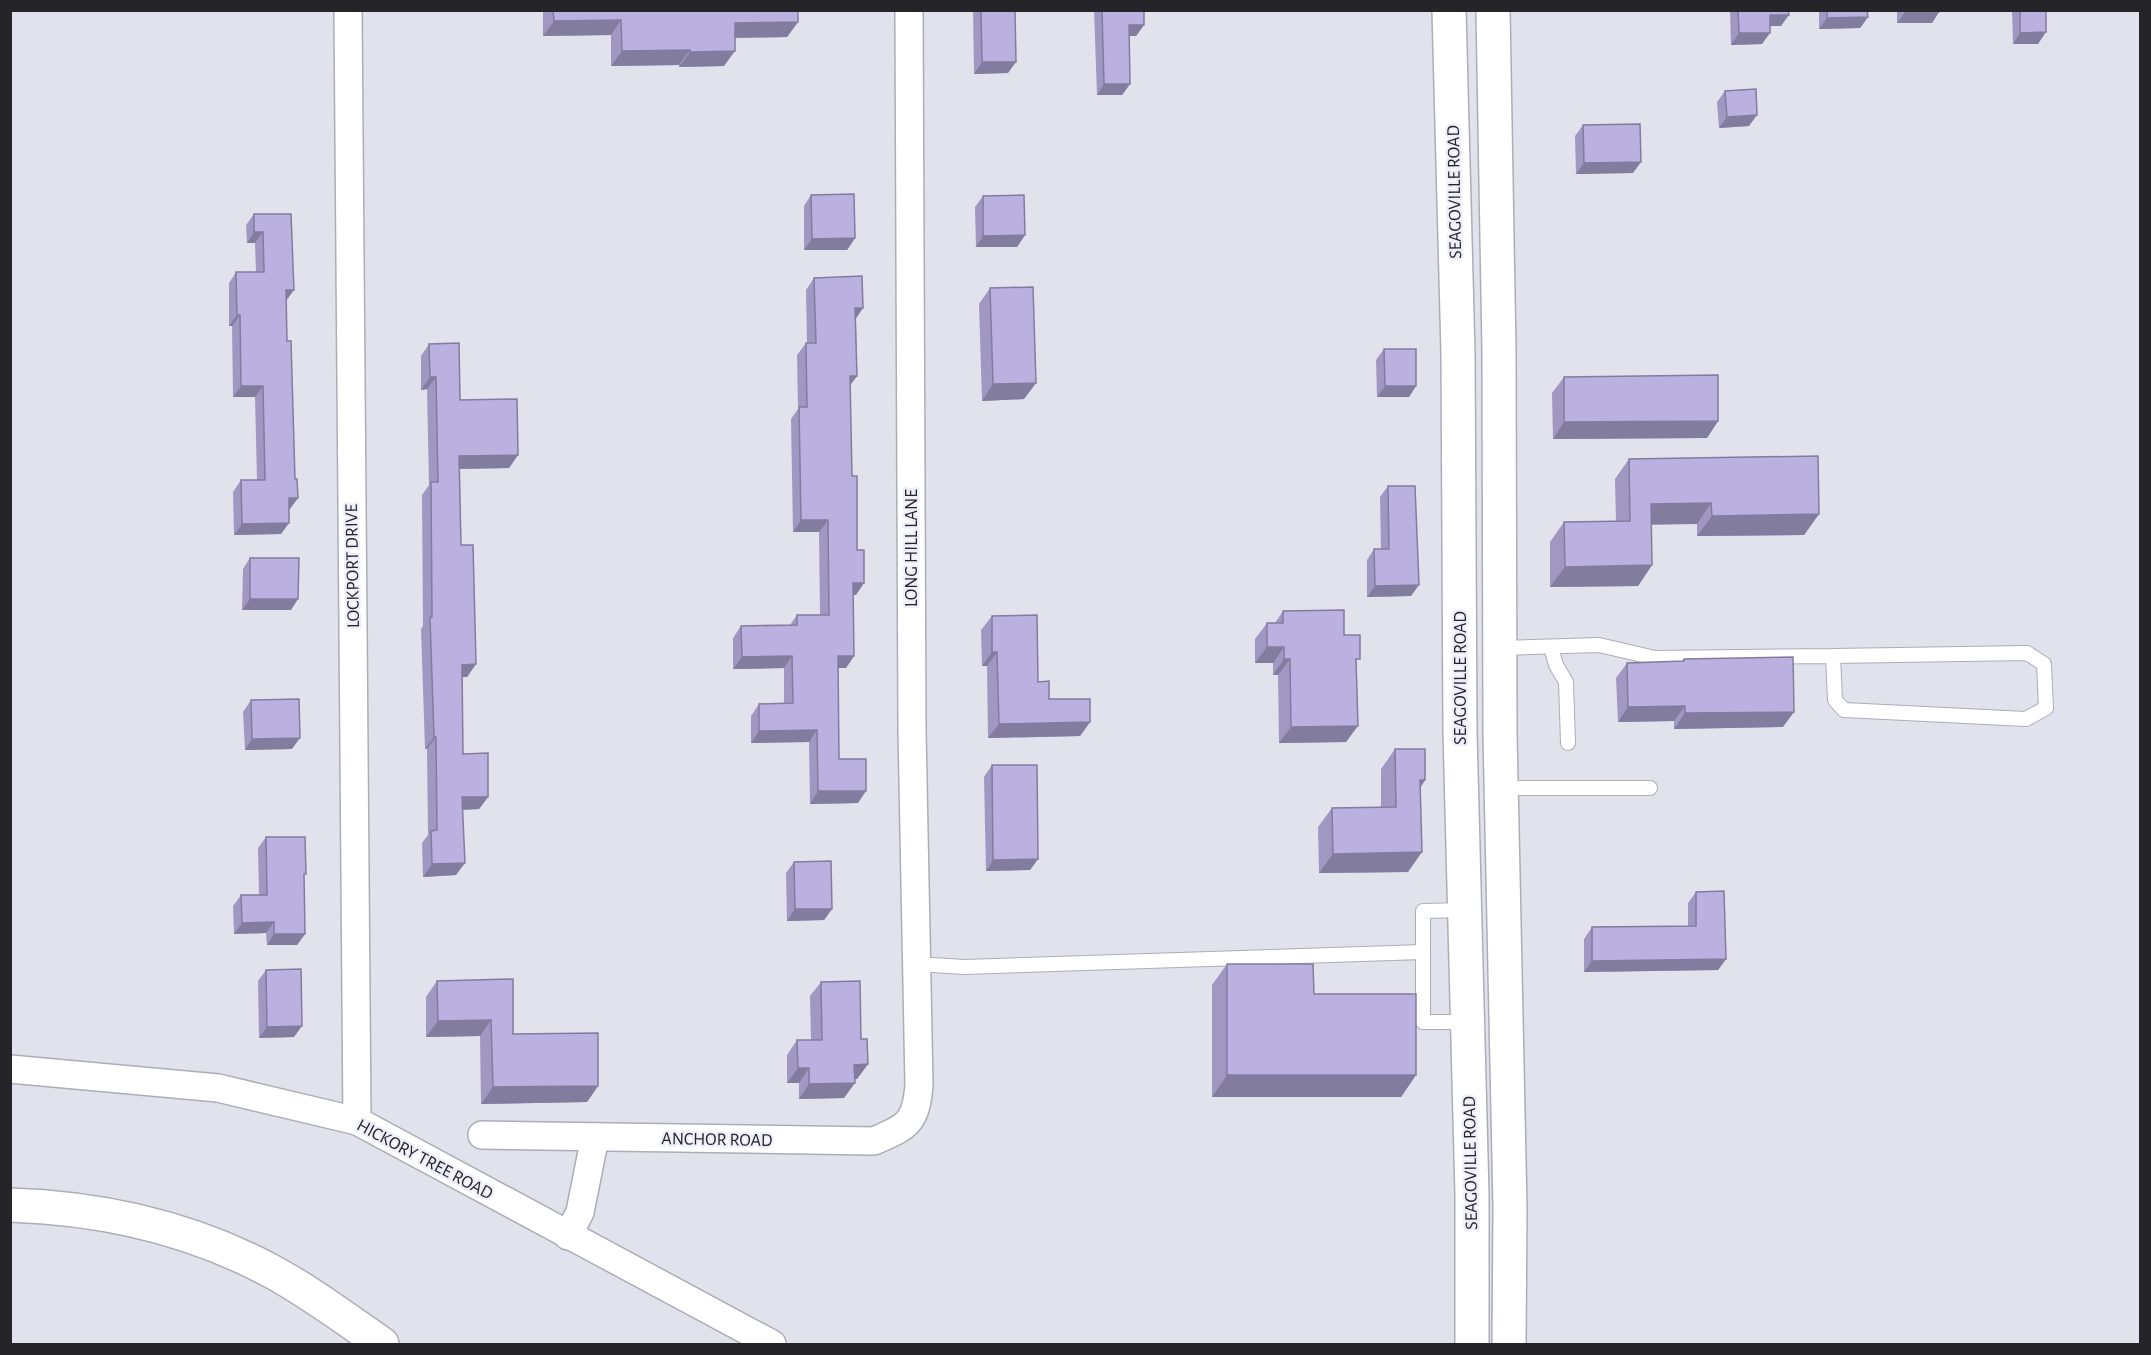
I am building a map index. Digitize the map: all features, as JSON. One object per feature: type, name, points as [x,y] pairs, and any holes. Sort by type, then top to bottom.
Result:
[{"type":"main road","name":"SEAGOVILLE ROAD","points":[[1449,10],[1458,353],[1461,744],[1472,1344]]},
{"type":"main road","points":[[1493,10],[1499,351],[1501,788],[1509,1153],[1509,1344]]},
{"type":"main road","points":[[1458,353],[1499,351]]},
{"type":"main road","points":[[1460,579],[1499,578]]},
{"type":"main road","points":[[1470,1153],[1509,1153]]},
{"type":"main road","points":[[10,1205],[59,1207],[134,1220],[202,1240],[270,1271],[331,1308],[382,1344]]},
{"type":"street","name":"LOCKPORT DRIVE","points":[[348,10],[357,1121]]},
{"type":"street","name":"LONG HILL LANE","points":[[909,10],[912,730],[919,1085]]},
{"type":"street","name":"HICKORY TREE ROAD","points":[[10,1069],[218,1088],[357,1121],[772,1344]]},
{"type":"street","name":"ANCHOR ROAD","points":[[482,1135],[874,1141],[904,1128],[918,1105],[919,1085]]},
{"type":"street","points":[[568,1236],[580,1212],[595,1137]]},
{"type":"lane","points":[[1500,648],[1599,645],[1655,658],[2027,653],[2044,664],[2046,708],[2026,719],[1844,710],[1834,700],[1833,656]]},
{"type":"lane","points":[[1551,646],[1556,665],[1566,682],[1568,743]]},
{"type":"lane","points":[[1501,788],[1650,788]]},
{"type":"lane","points":[[1465,910],[1423,911],[1423,1022],[1467,1022]]},
{"type":"lane","points":[[917,964],[964,967],[1423,952]]},
{"type":"building","points":[[553,10],[798,10],[798,22],[735,23],[735,51],[622,51],[621,20],[554,21]]},
{"type":"building","points":[[981,10],[1015,10],[1016,62],[982,62]]},
{"type":"building","points":[[1102,10],[1144,10],[1144,25],[1129,25],[1130,84],[1104,84]]},
{"type":"building","points":[[1738,10],[1788,10],[1789,15],[1770,15],[1770,33],[1739,33]]},
{"type":"building","points":[[1827,10],[1867,10],[1868,17],[1827,18]]},
{"type":"building","points":[[1905,10],[1939,10],[1939,12],[1905,12]]},
{"type":"building","points":[[2020,10],[2046,10],[2046,32],[2020,33]]},
{"type":"building","points":[[1756,89],[1757,115],[1727,117],[1725,91]]},
{"type":"building","points":[[1640,124],[1641,162],[1584,163],[1583,125]]},
{"type":"building","points":[[854,194],[855,238],[812,239],[811,195]]},
{"type":"building","points":[[1024,195],[1025,235],[983,236],[983,196]]},
{"type":"building","points":[[254,214],[291,214],[294,290],[286,290],[287,341],[291,341],[295,479],[297,479],[298,498],[289,498],[289,523],[242,524],[241,480],[265,480],[263,386],[241,386],[240,315],[237,315],[236,272],[264,272],[263,232],[254,232]]},
{"type":"building","points":[[862,276],[863,308],[855,308],[857,376],[850,376],[852,476],[857,476],[857,550],[864,550],[864,583],[853,583],[854,656],[838,656],[839,759],[866,759],[866,791],[818,791],[817,730],[759,731],[759,704],[793,703],[792,656],[742,657],[741,626],[797,625],[797,615],[829,615],[828,520],[801,520],[799,407],[807,407],[806,343],[816,343],[814,278]]},
{"type":"building","points":[[1033,287],[1036,383],[993,384],[990,288]]},
{"type":"building","points":[[459,343],[460,400],[517,399],[518,455],[459,456],[461,545],[473,545],[476,664],[462,665],[463,754],[488,753],[488,797],[462,797],[465,863],[432,864],[431,831],[437,830],[436,737],[434,737],[430,617],[432,617],[431,482],[438,482],[436,377],[430,377],[429,344]]},
{"type":"building","points":[[1384,349],[1416,349],[1416,386],[1385,386]]},
{"type":"building","points":[[1718,375],[1718,421],[1564,422],[1564,377]]},
{"type":"building","points":[[1818,456],[1819,514],[1712,516],[1711,503],[1651,504],[1652,565],[1565,567],[1564,522],[1630,521],[1629,459]]},
{"type":"building","points":[[1388,486],[1415,486],[1419,585],[1375,586],[1374,549],[1389,549]]},
{"type":"building","points":[[250,558],[299,558],[298,599],[250,599]]},
{"type":"building","points":[[1344,610],[1344,635],[1360,635],[1360,659],[1356,659],[1358,726],[1291,727],[1290,659],[1284,659],[1284,647],[1267,647],[1267,623],[1283,623],[1283,611]]},
{"type":"building","points":[[1037,615],[1038,682],[1049,681],[1049,699],[1090,699],[1090,722],[999,724],[997,652],[992,652],[992,616]]},
{"type":"building","points":[[1793,657],[1794,712],[1685,713],[1685,706],[1628,707],[1627,663],[1684,661],[1684,659]]},
{"type":"building","points":[[299,699],[300,738],[252,739],[251,700]]},
{"type":"building","points":[[1395,749],[1425,749],[1425,780],[1420,780],[1422,852],[1333,854],[1332,808],[1396,807]]},
{"type":"building","points":[[992,765],[1037,765],[1038,859],[993,860]]},
{"type":"building","points":[[266,837],[305,837],[305,934],[274,934],[274,922],[242,923],[241,895],[267,895]]},
{"type":"building","points":[[831,861],[832,909],[795,909],[794,862]]},
{"type":"building","points":[[1724,891],[1726,959],[1592,961],[1592,927],[1696,926],[1696,892]]},
{"type":"building","points":[[1227,964],[1313,964],[1314,994],[1416,994],[1416,1075],[1227,1075]]},
{"type":"building","points":[[301,969],[302,1026],[267,1027],[266,970]]},
{"type":"building","points":[[513,979],[513,1034],[598,1033],[598,1086],[493,1087],[491,1020],[438,1021],[437,981]]},
{"type":"building","points":[[860,981],[861,1039],[867,1039],[868,1064],[854,1065],[855,1083],[809,1084],[809,1068],[798,1068],[797,1040],[822,1040],[821,982]]}]
